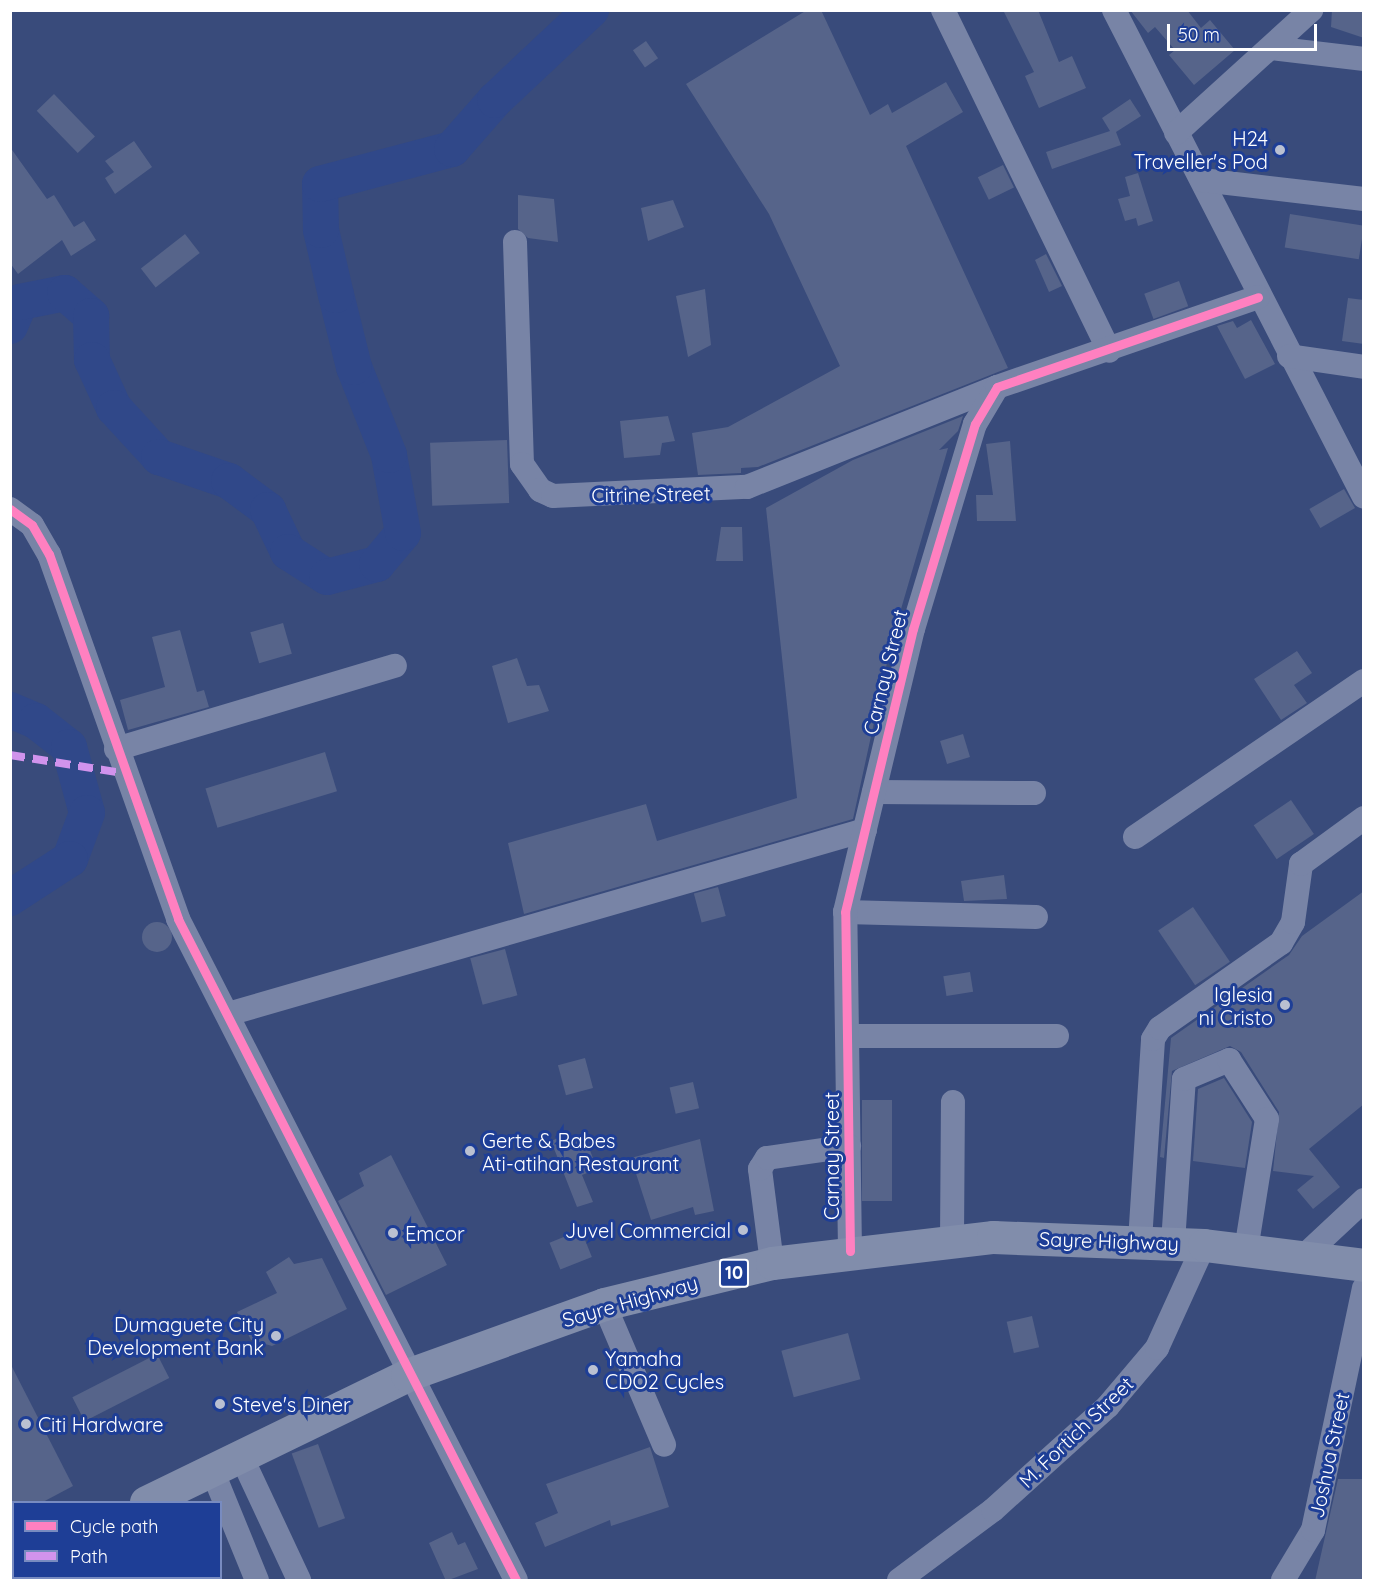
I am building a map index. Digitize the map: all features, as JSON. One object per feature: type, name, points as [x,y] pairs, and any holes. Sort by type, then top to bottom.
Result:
[{"type":"highway","name":"Sayre Highway","points":[[150,1501],[407,1375],[604,1304],[772,1263],[952,1239],[1140,1241],[1188,1244],[1304,1256],[1364,1265]]},
{"type":"street","points":[[943,10],[1109,351]]},
{"type":"street","points":[[1114,10],[1202,180],[1257,297],[1358,476],[1364,497]]},
{"type":"street","points":[[1176,133],[1311,10]]},
{"type":"street","points":[[1271,48],[1364,59]]},
{"type":"street","points":[[1202,180],[1364,199]]},
{"type":"street","name":"Citrine Street","points":[[515,242],[522,464],[540,490],[553,496],[747,487],[997,387]]},
{"type":"street","points":[[997,387],[1109,351],[1257,297]]},
{"type":"street","points":[[1289,356],[1364,367]]},
{"type":"street","name":"Carnay Street","points":[[850,1251],[849,1036],[845,912],[958,467],[997,387]]},
{"type":"street","points":[[10,509],[32,525],[49,555],[178,919],[228,1014],[407,1375],[516,1581]]},
{"type":"street","points":[[116,749],[396,666]]},
{"type":"street","points":[[1135,837],[1364,681]]},
{"type":"street","points":[[874,792],[1034,793]]},
{"type":"street","points":[[1140,1241],[1153,1039],[1160,1028],[1281,943],[1293,922],[1301,864],[1364,818]]},
{"type":"street","points":[[228,1014],[865,830]]},
{"type":"street","points":[[845,912],[1036,917]]},
{"type":"street","points":[[849,1036],[1057,1036]]},
{"type":"street","name":"M. Fortich Street","points":[[899,1581],[993,1510],[1108,1406],[1162,1341],[1188,1244],[1184,1079],[1229,1060],[1267,1119],[1246,1250]]},
{"type":"street","points":[[952,1239],[953,1102]]},
{"type":"street","points":[[772,1263],[760,1169],[767,1158],[849,1146]]},
{"type":"street","points":[[1304,1256],[1364,1200]]},
{"type":"street","name":"Joshua Street","points":[[1283,1581],[1313,1530],[1364,1288]]},
{"type":"street","points":[[604,1304],[664,1445]]},
{"type":"street","points":[[241,1456],[300,1581]]},
{"type":"street","points":[[213,1470],[257,1581]]},
{"type":"building","points":[[807,10],[821,10],[870,115],[888,104],[892,113],[946,82],[963,112],[906,146],[1008,368],[758,467],[741,468],[741,473],[698,475],[692,433],[728,427],[840,366],[769,214],[686,84]]},
{"type":"building","points":[[1003,10],[1038,10],[1059,62],[1072,56],[1086,88],[1039,108],[1025,76],[1034,72]]},
{"type":"building","points":[[1130,10],[1187,10],[1201,28],[1210,20],[1235,50],[1194,85],[1169,55],[1175,50],[1155,27],[1148,33]]},
{"type":"building","points":[[1332,10],[1364,10],[1364,38],[1331,27]]},
{"type":"building","points":[[646,41],[658,58],[645,67],[633,50]]},
{"type":"building","points":[[54,94],[95,136],[78,153],[37,111]]},
{"type":"building","points":[[1130,99],[1141,116],[1116,132],[1121,145],[1052,169],[1046,152],[1110,131],[1102,118]]},
{"type":"building","points":[[134,141],[152,167],[115,194],[105,178],[114,172],[105,161]]},
{"type":"building","points":[[10,147],[47,199],[54,195],[74,227],[84,221],[96,240],[71,256],[62,240],[18,274],[10,263]]},
{"type":"building","points":[[1003,165],[1014,187],[989,200],[978,177]]},
{"type":"building","points":[[1138,173],[1153,221],[1138,226],[1136,218],[1125,221],[1118,199],[1130,196],[1125,177]]},
{"type":"building","points":[[518,195],[554,199],[558,242],[528,238],[518,229]]},
{"type":"building","points":[[673,200],[684,227],[648,241],[641,208]]},
{"type":"building","points":[[1290,214],[1364,226],[1359,259],[1285,248]]},
{"type":"building","points":[[185,234],[200,253],[156,287],[141,268]]},
{"type":"building","points":[[1046,254],[1062,286],[1049,292],[1035,260]]},
{"type":"building","points":[[1179,281],[1188,306],[1153,319],[1144,294]]},
{"type":"building","points":[[705,289],[711,345],[688,357],[676,296]]},
{"type":"building","points":[[1348,298],[1364,300],[1364,344],[1342,341]]},
{"type":"building","points":[[1251,320],[1275,364],[1245,379],[1217,326],[1233,321],[1237,328]]},
{"type":"building","points":[[668,416],[675,441],[662,443],[660,455],[624,458],[620,421]]},
{"type":"building","points":[[963,416],[958,431],[939,450],[948,448],[892,640],[853,819],[524,914],[508,843],[646,804],[657,841],[797,798],[766,508],[853,460]]},
{"type":"building","points":[[507,440],[509,503],[432,506],[430,443]]},
{"type":"building","points":[[1010,441],[1016,521],[977,521],[976,495],[993,495],[986,444]]},
{"type":"building","points":[[1344,489],[1355,508],[1320,528],[1309,509]]},
{"type":"building","points":[[721,527],[742,527],[743,561],[716,561]]},
{"type":"building","points":[[283,623],[292,654],[259,663],[250,632]]},
{"type":"building","points":[[180,630],[197,692],[204,690],[209,707],[128,730],[120,700],[165,687],[152,637]]},
{"type":"building","points":[[1297,651],[1312,673],[1294,685],[1307,703],[1281,720],[1254,679]]},
{"type":"building","points":[[517,658],[527,686],[539,685],[549,711],[508,723],[492,666]]},
{"type":"building","points":[[963,734],[970,757],[947,764],[940,741]]},
{"type":"building","points":[[325,752],[337,791],[217,828],[205,789]]},
{"type":"building","points":[[1291,800],[1314,834],[1277,859],[1254,825]]},
{"type":"building","points":[[1004,875],[1007,899],[964,901],[961,881]]},
{"type":"building","points":[[718,887],[726,916],[702,922],[694,893]]},
{"type":"building","name":"Iglesia ni Cristo","points":[[1364,891],[1364,1104],[1309,1149],[1340,1187],[1313,1209],[1297,1190],[1314,1176],[1273,1171],[1279,1112],[1241,1052],[1230,1046],[1172,1071],[1164,1158],[1160,1157],[1171,1038],[1289,955],[1302,936]]},
{"type":"building","points":[[1193,907],[1230,962],[1195,985],[1158,930]]},
{"type":"building","points":[[157,922],[168,926],[172,937],[168,948],[157,952],[146,948],[142,937],[146,926]]},
{"type":"building","points":[[505,949],[517,995],[483,1005],[470,958]]},
{"type":"building","points":[[970,972],[973,992],[946,996],[943,976]]},
{"type":"building","points":[[585,1058],[593,1088],[566,1095],[558,1065]]},
{"type":"building","points":[[1224,1078],[1252,1122],[1245,1168],[1193,1161],[1198,1089]]},
{"type":"building","points":[[693,1082],[699,1108],[676,1114],[670,1087]]},
{"type":"building","points":[[862,1100],[892,1100],[892,1201],[862,1201]]},
{"type":"building","points":[[568,1134],[571,1143],[585,1137],[597,1169],[582,1175],[593,1202],[577,1207],[551,1141]]},
{"type":"building","points":[[700,1139],[714,1211],[695,1215],[693,1207],[651,1220],[631,1158]]},
{"type":"building","name":"Emcor","points":[[391,1155],[447,1265],[386,1295],[338,1201],[364,1186],[359,1173]]},
{"type":"building","points":[[581,1230],[592,1257],[560,1270],[549,1243]]},
{"type":"building","points":[[289,1257],[294,1264],[322,1258],[347,1309],[272,1346],[251,1340],[237,1312],[277,1293],[266,1272]]},
{"type":"building","points":[[1032,1316],[1039,1347],[1014,1353],[1007,1322]]},
{"type":"building","points":[[848,1333],[860,1379],[794,1397],[781,1351]]},
{"type":"building","points":[[157,1354],[169,1378],[85,1421],[72,1397]]},
{"type":"building","name":"Citi Hardware","points":[[10,1363],[73,1486],[45,1501],[12,1501],[10,1503]]},
{"type":"building","points":[[318,1444],[345,1518],[319,1528],[292,1454]]},
{"type":"building","points":[[650,1447],[669,1507],[611,1526],[610,1520],[545,1547],[535,1523],[558,1513],[546,1484]]},
{"type":"building","points":[[1338,1479],[1364,1479],[1364,1581],[1315,1581]]},
{"type":"building","points":[[452,1532],[458,1545],[465,1542],[478,1569],[446,1581],[429,1543]]},
{"type":"waterway","points":[[10,326],[20,302],[65,293],[91,316],[92,360],[114,408],[159,457],[229,481],[268,510],[288,552],[327,577],[377,564],[403,533],[389,455],[354,367],[336,295],[321,230],[320,184],[452,149],[495,100],[591,10]]},
{"type":"waterway","points":[[10,710],[36,721],[69,747],[87,813],[70,859],[10,898]]},
{"type":"marked path","points":[[10,755],[122,773]]},
{"type":"cycle path","points":[[850,1251],[845,912],[913,629],[975,424],[997,387],[1258,297]]},
{"type":"cycle path","points":[[10,509],[32,525],[49,554],[178,919],[516,1580]]},
{"type":"place","name":"H24 Traveller's Pod","points":[[1280,150]]},
{"type":"place","name":"Iglesia ni Cristo","points":[[1285,1005]]},
{"type":"place","name":"Gerte & Babes Ati-atihan Restaurant","points":[[470,1151]]},
{"type":"place","name":"Juvel Commercial","points":[[743,1230]]},
{"type":"place","name":"Emcor","points":[[393,1233]]},
{"type":"place","name":"Dumaguete City Development Bank","points":[[276,1336]]},
{"type":"place","name":"Yamaha CDO2 Cycles","points":[[593,1370]]},
{"type":"place","name":"Steve's Diner","points":[[220,1404]]},
{"type":"place","name":"Citi Hardware","points":[[26,1424]]}]
